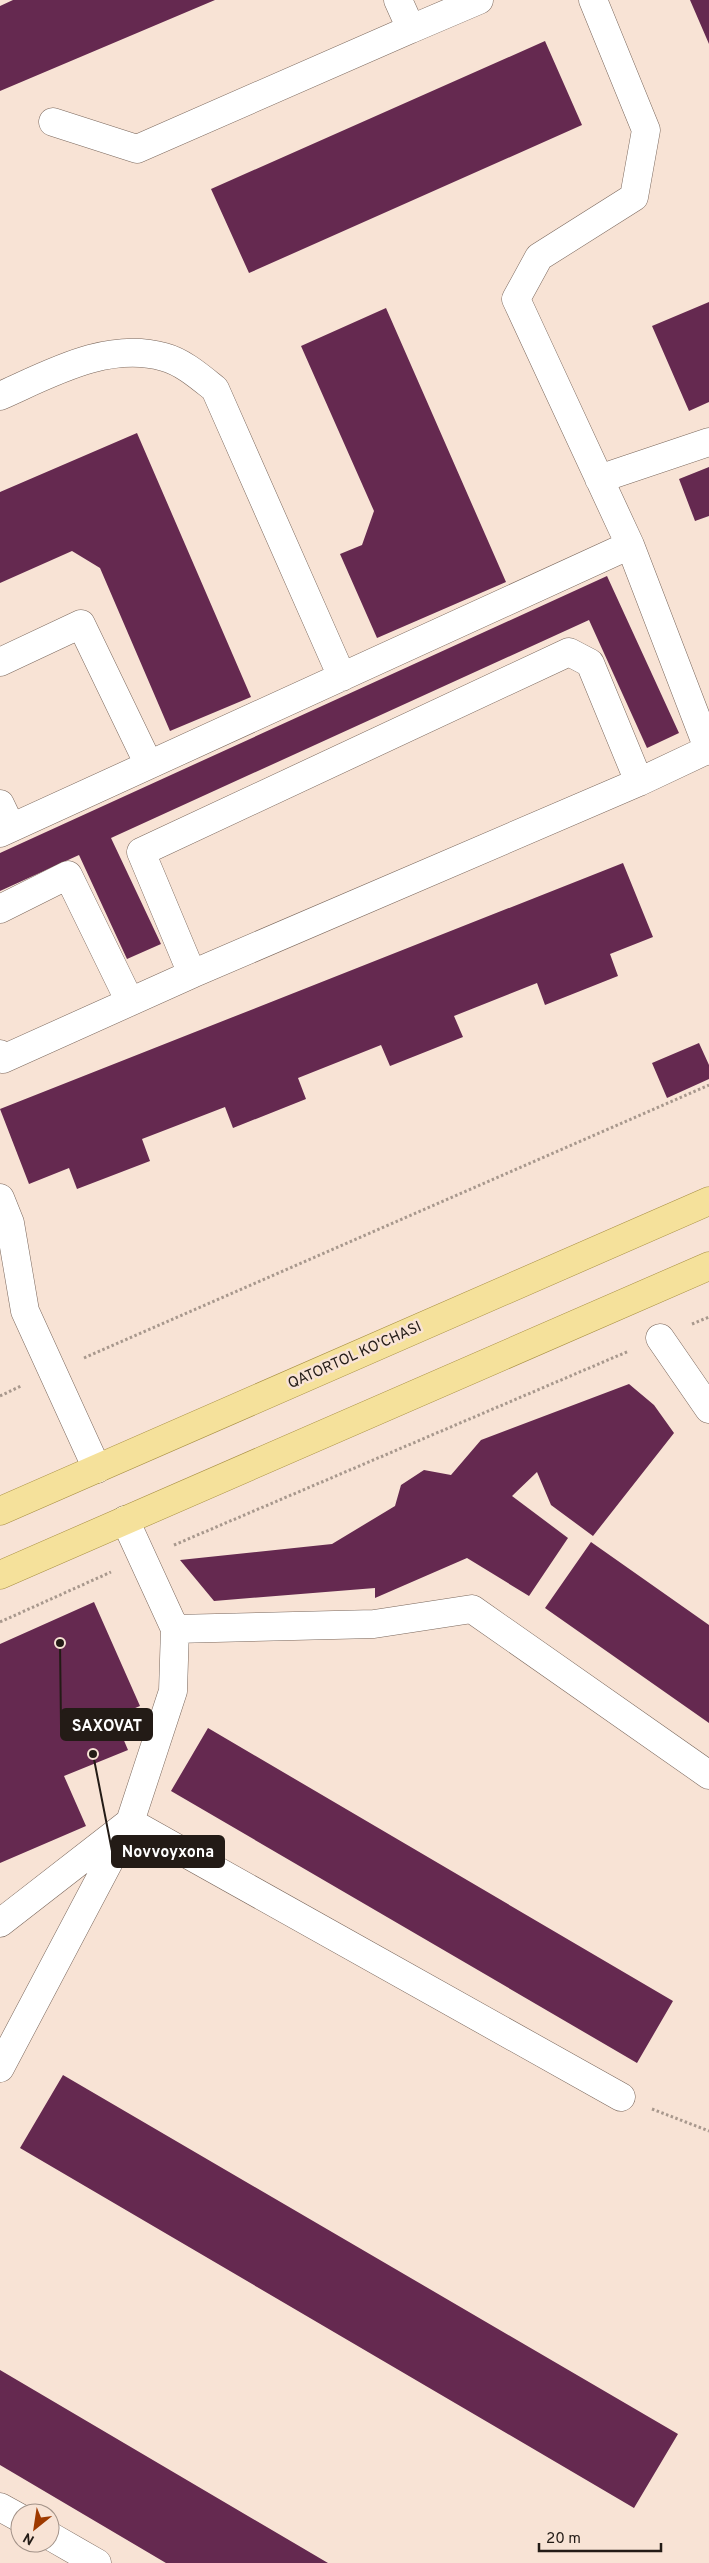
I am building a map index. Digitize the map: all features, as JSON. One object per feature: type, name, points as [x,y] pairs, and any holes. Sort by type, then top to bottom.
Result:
[{"type":"main road","name":"QATORTOL KO'CHASI","points":[[0,1512],[709,1201]]},
{"type":"main road","points":[[0,1575],[709,1266]]},
{"type":"lane","points":[[398,0],[411,29]]},
{"type":"lane","points":[[53,122],[137,149],[479,0]]},
{"type":"lane","points":[[0,1054],[3,1059],[192,974],[639,782],[709,750],[630,545],[516,299],[539,257],[634,197],[646,130],[593,0]]},
{"type":"lane","points":[[0,396],[67,366],[99,356],[130,353],[164,357],[190,370],[215,389],[342,677]]},
{"type":"lane","points":[[599,480],[709,442]]},
{"type":"lane","points":[[4,821],[149,765],[630,545]]},
{"type":"lane","points":[[0,662],[81,624],[149,765]]},
{"type":"lane","points":[[192,974],[141,852],[569,652],[590,663],[639,782]]},
{"type":"lane","points":[[0,909],[68,875],[130,1002]]},
{"type":"lane","points":[[0,1198],[10,1223],[26,1311],[97,1469]]},
{"type":"lane","points":[[660,1338],[709,1409]]},
{"type":"lane","points":[[0,2068],[130,1822],[173,1691],[175,1629],[125,1520]]},
{"type":"lane","points":[[175,1629],[374,1624],[472,1609],[709,1775]]},
{"type":"lane","points":[[0,1924],[130,1822]]},
{"type":"lane","points":[[130,1822],[622,2097]]},
{"type":"lane","points":[[60,2542],[97,2563]]},
{"type":"path","points":[[0,1396],[709,1085]]},
{"type":"path","points":[[0,1622],[142,1558],[660,1338]]},
{"type":"path","points":[[622,2097],[709,2131]]},
{"type":"building","points":[[13,0],[215,0],[0,91],[0,6]]},
{"type":"building","points":[[690,0],[709,0],[709,44]]},
{"type":"building","points":[[545,41],[582,125],[249,273],[211,189]]},
{"type":"building","points":[[709,302],[709,402],[689,411],[652,326]]},
{"type":"building","points":[[386,308],[506,582],[377,638],[340,554],[362,545],[374,511],[301,346]]},
{"type":"building","points":[[137,433],[251,697],[170,731],[100,568],[72,551],[0,583],[0,492]]},
{"type":"building","points":[[709,467],[709,516],[695,521],[679,479]]},
{"type":"building","points":[[607,576],[679,733],[647,748],[589,620],[111,838],[161,944],[127,959],[79,855],[0,891],[0,853]]},
{"type":"building","points":[[623,863],[653,937],[610,954],[618,976],[545,1005],[537,983],[454,1016],[463,1037],[390,1066],[381,1045],[298,1078],[306,1099],[233,1128],[225,1107],[142,1139],[150,1161],[77,1189],[69,1168],[29,1184],[0,1109]]},
{"type":"building","points":[[699,1043],[709,1065],[709,1079],[667,1098],[652,1063]]},
{"type":"building","points":[[629,1384],[654,1405],[674,1433],[593,1536],[551,1505],[537,1472],[512,1496],[568,1538],[529,1596],[467,1558],[375,1598],[375,1588],[214,1601],[180,1560],[332,1544],[395,1506],[401,1485],[424,1470],[451,1475],[481,1440]]},
{"type":"building","points":[[591,1542],[709,1625],[709,1723],[545,1608]]},
{"type":"building","points":[[94,1602],[140,1706],[114,1717],[128,1750],[64,1776],[86,1826],[0,1863],[0,1644]]},
{"type":"building","points":[[208,1728],[673,2001],[637,2063],[171,1791]]},
{"type":"building","points":[[63,2075],[678,2434],[634,2508],[20,2148]]},
{"type":"building","points":[[0,2370],[328,2563],[166,2563],[0,2465]]},
{"type":"place","name":"SAXOVAT","points":[[60,1643]]},
{"type":"place","name":"Novvoyxona","points":[[93,1754]]}]
